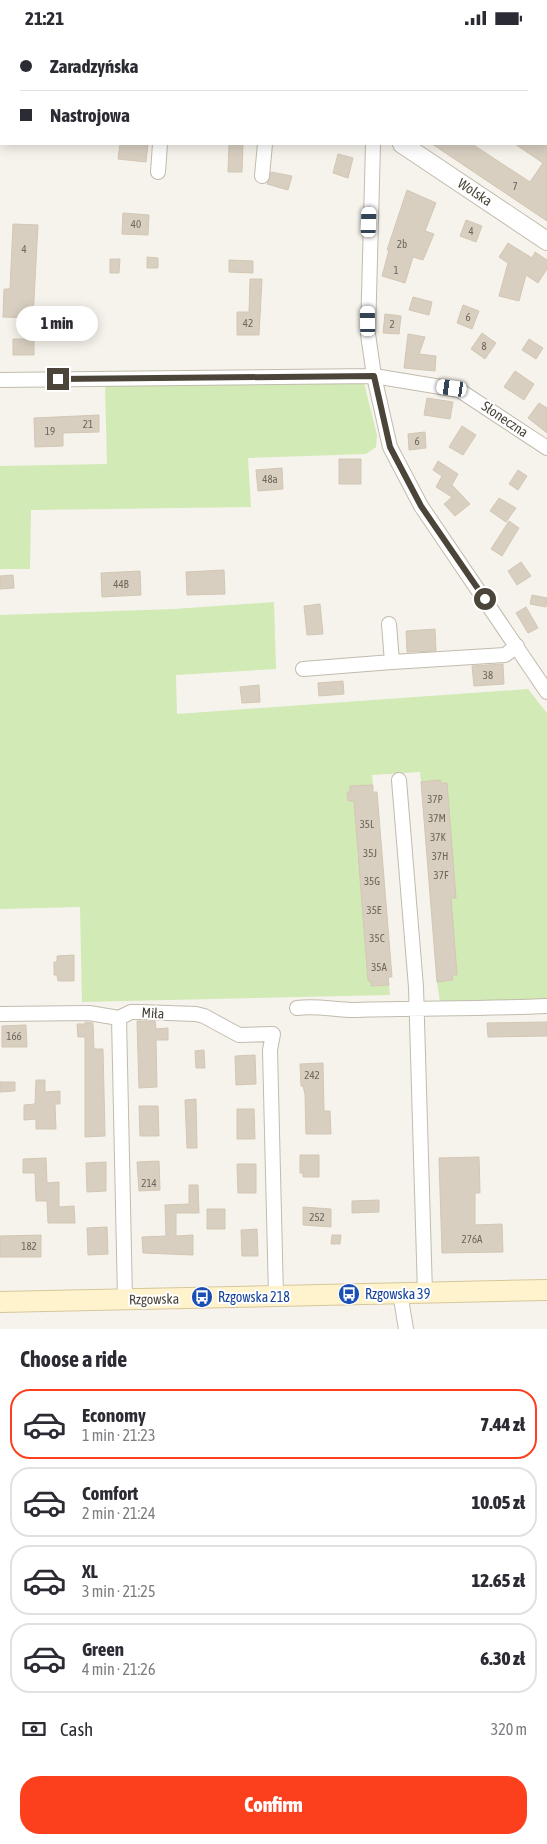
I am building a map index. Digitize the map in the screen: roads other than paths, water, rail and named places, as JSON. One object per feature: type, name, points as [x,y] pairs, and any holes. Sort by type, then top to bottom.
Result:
[{"type":"main road","name":"Rzgowska","points":[[0,1302],[547,1290]]},
{"type":"street","points":[[158,172],[160,145]]},
{"type":"street","points":[[262,176],[265,145]]},
{"type":"street","points":[[373,145],[367,301],[368,334],[374,376],[390,447],[421,506],[547,692]]},
{"type":"street","name":"Wolska","points":[[403,145],[547,241]]},
{"type":"street","name":"Słoneczna","points":[[0,380],[374,376],[458,390],[547,448]]},
{"type":"street","points":[[389,623],[392,663]]},
{"type":"street","points":[[303,669],[504,655],[517,646]]},
{"type":"street","points":[[399,780],[416,1008],[425,1293]]},
{"type":"street","points":[[297,1008],[308,1006],[332,1009],[547,1006]]},
{"type":"street","name":"Miła","points":[[0,1014],[89,1013],[119,1018],[131,1013],[140,1012],[196,1014],[204,1015],[239,1035],[273,1034],[270,1049],[276,1296]]},
{"type":"street","points":[[119,1018],[125,1299]]},
{"type":"street","points":[[400,1293],[406,1329]]},
{"type":"place","name":"Rzgowska 39","points":[[349,1294]]},
{"type":"place","name":"Rzgowska 218","points":[[202,1297]]}]
